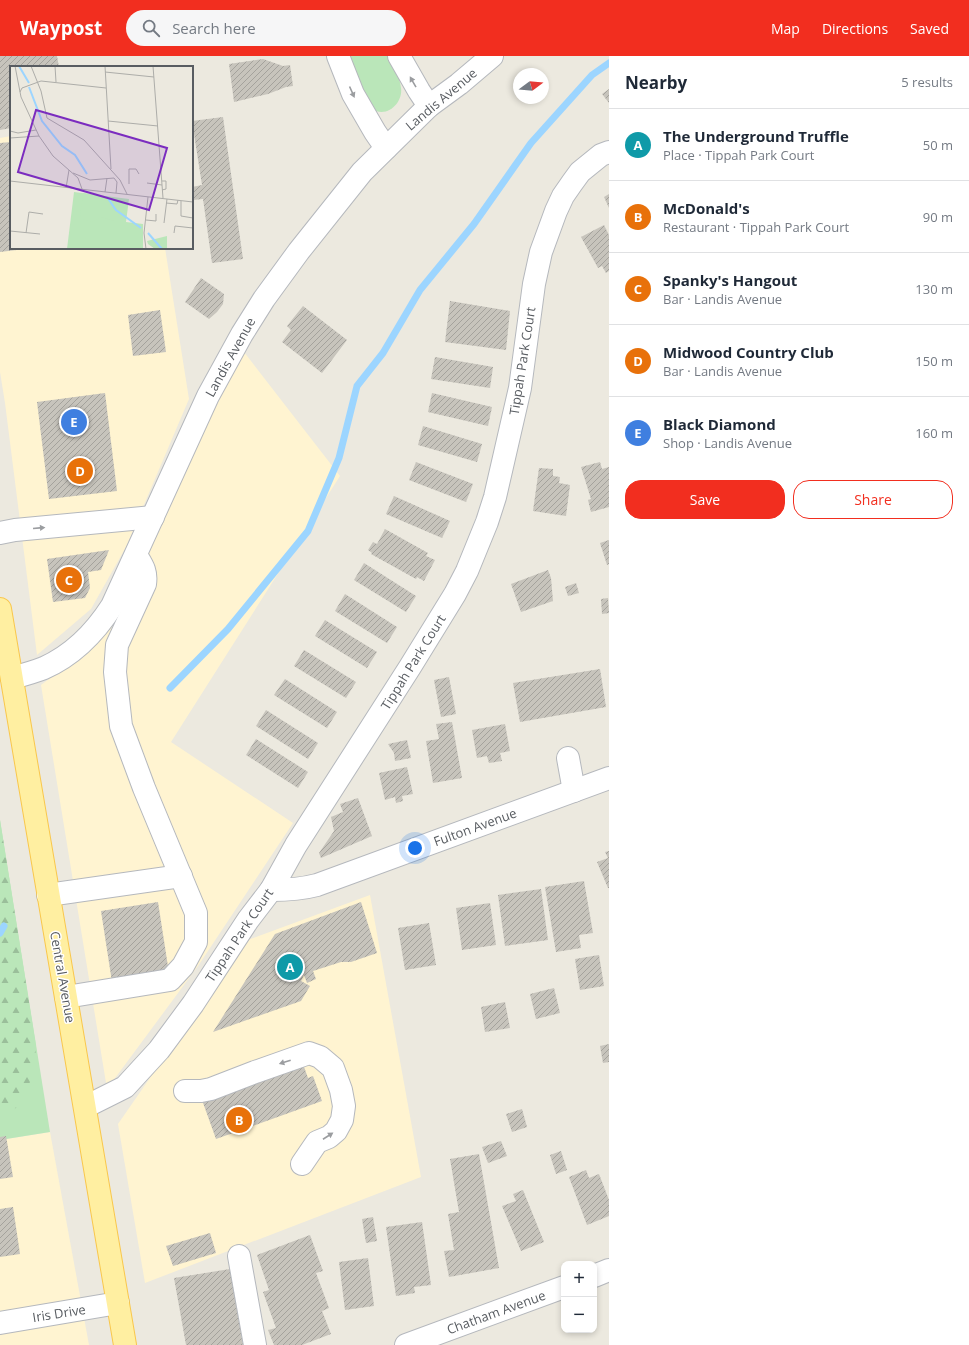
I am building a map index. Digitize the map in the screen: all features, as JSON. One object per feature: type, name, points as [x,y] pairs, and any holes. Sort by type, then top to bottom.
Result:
[{"type":"main road","name":"Central Avenue","points":[[0,609],[125,1345]]},
{"type":"street","points":[[338,56],[352,94],[386,148]]},
{"type":"street","points":[[399,56],[429,106]]},
{"type":"street","name":"Landis Avenue","points":[[12,678],[45,668],[69,654],[104,620],[136,556],[208,396],[242,334],[257,311],[299,251],[362,172],[429,106],[492,56]]},
{"type":"street","name":"Tippah Park Court","points":[[85,1107],[125,1087],[159,1050],[201,992],[248,920],[271,890],[296,845],[410,667],[467,571],[487,522],[495,497],[517,404],[534,284],[541,252],[563,196],[580,172],[601,155],[609,152]]},
{"type":"street","points":[[0,533],[14,530],[153,517]]},
{"type":"street","points":[[66,997],[170,980],[183,966],[196,942],[196,913],[144,788],[121,726],[115,672],[117,645],[145,584],[146,576],[144,568],[136,556]]},
{"type":"street","points":[[568,758],[574,791]]},
{"type":"street","name":"Fulton Avenue","points":[[271,890],[292,890],[317,885],[609,778]]},
{"type":"street","points":[[48,895],[181,876]]},
{"type":"street","points":[[196,942],[221,961]]},
{"type":"street","points":[[176,974],[201,992]]},
{"type":"street","points":[[185,1091],[211,1089],[255,1072],[309,1054],[320,1057],[333,1068],[341,1090],[344,1106],[342,1120],[336,1131],[329,1137],[317,1142],[302,1164]]},
{"type":"street","points":[[239,1256],[255,1345]]},
{"type":"street","points":[[597,1275],[609,1270]]},
{"type":"street","name":"Chatham Avenue","points":[[406,1345],[561,1288]]},
{"type":"street","name":"Iris Drive","points":[[0,1323],[118,1303]]},
{"type":"shaded area","points":[[10,136],[10,249],[165,249],[189,399],[126,547],[91,609],[37,655],[0,372],[0,138]]},
{"type":"shaded area","points":[[244,352],[340,476],[171,742],[293,823],[198,966],[107,1089],[41,685],[97,643],[124,608],[186,464]]},
{"type":"shaded area","points":[[370,895],[421,1177],[145,1283],[118,1124],[245,941]]},
{"type":"shaded area","points":[[50,1132],[89,1345],[0,1345],[0,1140]]},
{"type":"green space","points":[[349,56],[388,56],[398,76],[401,88],[400,98],[391,109],[381,112],[375,111],[369,105]]},
{"type":"green space","points":[[0,820],[50,1132],[0,1140]]},
{"type":"green space","points":[[0,820],[36,1046],[34,1072],[21,1104],[0,1120]]},
{"type":"building","points":[[0,56],[57,56],[59,66],[10,66],[10,128],[0,130]]},
{"type":"building","points":[[263,59],[283,66],[290,65],[293,86],[234,102],[229,64]]},
{"type":"building","points":[[609,89],[609,103],[602,94]]},
{"type":"building","points":[[223,117],[243,259],[212,263],[203,199],[193,200],[193,187],[202,185],[193,121]]},
{"type":"building","points":[[10,142],[10,249],[25,249],[0,252],[0,143]]},
{"type":"building","points":[[609,194],[609,208],[604,197]]},
{"type":"building","points":[[604,225],[609,235],[609,271],[606,273],[602,266],[598,268],[581,237]]},
{"type":"building","points":[[201,278],[224,294],[223,304],[209,319],[185,302]]},
{"type":"building","points":[[450,301],[510,311],[506,350],[445,342]]},
{"type":"building","points":[[303,306],[347,340],[322,373],[282,342],[291,330],[287,326]]},
{"type":"building","points":[[160,310],[166,352],[133,356],[128,315]]},
{"type":"building","points":[[435,357],[493,367],[490,388],[431,379]]},
{"type":"building","points":[[105,393],[117,491],[49,499],[37,402]]},
{"type":"building","points":[[432,393],[492,407],[488,426],[428,412]]},
{"type":"building","points":[[423,426],[482,444],[477,462],[418,445]]},
{"type":"building","points":[[416,462],[473,484],[466,502],[409,480]]},
{"type":"building","points":[[600,462],[602,469],[609,467],[609,507],[591,512],[588,500],[591,499],[581,467]]},
{"type":"building","points":[[539,468],[553,469],[553,476],[560,477],[559,483],[570,485],[566,516],[533,511]]},
{"type":"building","points":[[394,496],[450,521],[442,538],[386,514]]},
{"type":"building","points":[[385,529],[428,553],[426,556],[435,560],[424,581],[417,577],[416,579],[371,554],[372,553],[368,550],[373,542],[377,544]]},
{"type":"building","points":[[609,540],[609,564],[607,565],[600,543]]},
{"type":"building","points":[[109,550],[101,570],[88,572],[90,588],[85,598],[53,602],[47,559]]},
{"type":"building","points":[[364,563],[416,596],[406,612],[354,580]]},
{"type":"building","points":[[548,570],[551,578],[553,601],[521,612],[511,584]]},
{"type":"building","points":[[576,583],[579,593],[568,596],[565,587]]},
{"type":"building","points":[[345,594],[397,627],[387,643],[335,611]]},
{"type":"building","points":[[608,598],[609,613],[602,614],[601,599]]},
{"type":"building","points":[[325,620],[377,652],[367,668],[315,636]]},
{"type":"building","points":[[304,650],[356,682],[346,698],[294,666]]},
{"type":"building","points":[[600,669],[606,707],[520,722],[513,683]]},
{"type":"building","points":[[449,677],[456,714],[441,717],[434,680]]},
{"type":"building","points":[[285,679],[337,712],[327,728],[274,695]]},
{"type":"building","points":[[266,710],[318,743],[308,759],[256,726]]},
{"type":"building","points":[[452,722],[462,778],[433,783],[426,741],[439,739],[436,724]]},
{"type":"building","points":[[505,724],[510,751],[500,753],[502,761],[489,763],[487,756],[477,758],[472,730]]},
{"type":"building","points":[[256,739],[308,772],[298,788],[246,755]]},
{"type":"building","points":[[407,740],[411,758],[395,761],[394,753],[388,744]]},
{"type":"building","points":[[407,767],[413,794],[402,796],[403,801],[396,803],[395,797],[385,800],[379,773]]},
{"type":"building","points":[[358,798],[372,836],[321,858],[319,853],[334,831],[331,817],[343,812],[340,804]]},
{"type":"building","points":[[609,851],[608,888],[597,862],[608,858],[605,852]]},
{"type":"building","points":[[584,881],[593,933],[579,935],[581,948],[556,952],[545,887]]},
{"type":"building","points":[[541,889],[548,940],[505,946],[498,895]]},
{"type":"building","points":[[158,902],[169,973],[112,982],[101,911]]},
{"type":"building","points":[[361,902],[377,953],[351,962],[341,962],[313,971],[316,979],[307,983],[304,975],[301,981],[310,986],[301,1001],[213,1032],[275,934]]},
{"type":"building","points":[[490,903],[496,945],[462,950],[456,908]]},
{"type":"building","points":[[429,923],[436,965],[405,970],[398,928]]},
{"type":"building","points":[[599,955],[604,986],[580,990],[575,959]]},
{"type":"building","points":[[554,988],[560,1013],[536,1019],[530,994]]},
{"type":"building","points":[[505,1002],[510,1028],[485,1032],[481,1007]]},
{"type":"building","points":[[609,1044],[609,1062],[603,1063],[600,1046]]},
{"type":"building","points":[[303,1064],[308,1078],[313,1076],[322,1101],[216,1139],[202,1100]]},
{"type":"building","points":[[522,1109],[527,1127],[512,1132],[506,1114]]},
{"type":"building","points":[[6,1136],[13,1177],[0,1179],[0,1137]]},
{"type":"building","points":[[501,1141],[507,1156],[488,1163],[482,1147]]},
{"type":"building","points":[[561,1151],[567,1170],[556,1174],[550,1155]]},
{"type":"building","points":[[479,1154],[499,1268],[449,1277],[444,1251],[454,1250],[448,1214],[459,1212],[450,1159]]},
{"type":"building","points":[[586,1170],[589,1178],[599,1174],[609,1200],[609,1216],[587,1225],[569,1177]]},
{"type":"building","points":[[523,1190],[544,1242],[521,1251],[502,1206],[516,1201],[513,1194]]},
{"type":"building","points":[[13,1207],[20,1254],[0,1257],[0,1209]]},
{"type":"building","points":[[373,1217],[377,1241],[366,1243],[362,1219]]},
{"type":"building","points":[[422,1222],[431,1285],[414,1287],[415,1293],[396,1296],[386,1227]]},
{"type":"building","points":[[210,1233],[216,1253],[173,1266],[166,1246]]},
{"type":"building","points":[[310,1235],[323,1271],[316,1273],[329,1308],[322,1311],[331,1334],[302,1345],[274,1345],[268,1330],[276,1328],[263,1292],[269,1290],[257,1255]]},
{"type":"building","points":[[368,1258],[374,1306],[345,1310],[339,1262]]},
{"type":"building","points":[[230,1269],[243,1345],[186,1345],[174,1278]]},
{"type":"waterway","points":[[170,688],[228,629],[308,531],[339,458],[357,386],[383,353],[420,290],[474,224],[531,143],[592,75],[609,63]]},
{"type":"waterway","points":[[0,933],[4,926]]},
{"type":"place","name":"Black Diamond","points":[[74,422]]},
{"type":"place","name":"Midwood Country Club","points":[[80,471]]},
{"type":"place","name":"Spanky's Hangout","points":[[69,580]]},
{"type":"place","name":"The Underground Truffle","points":[[290,967]]},
{"type":"place","name":"McDonald's","points":[[239,1120]]}]
